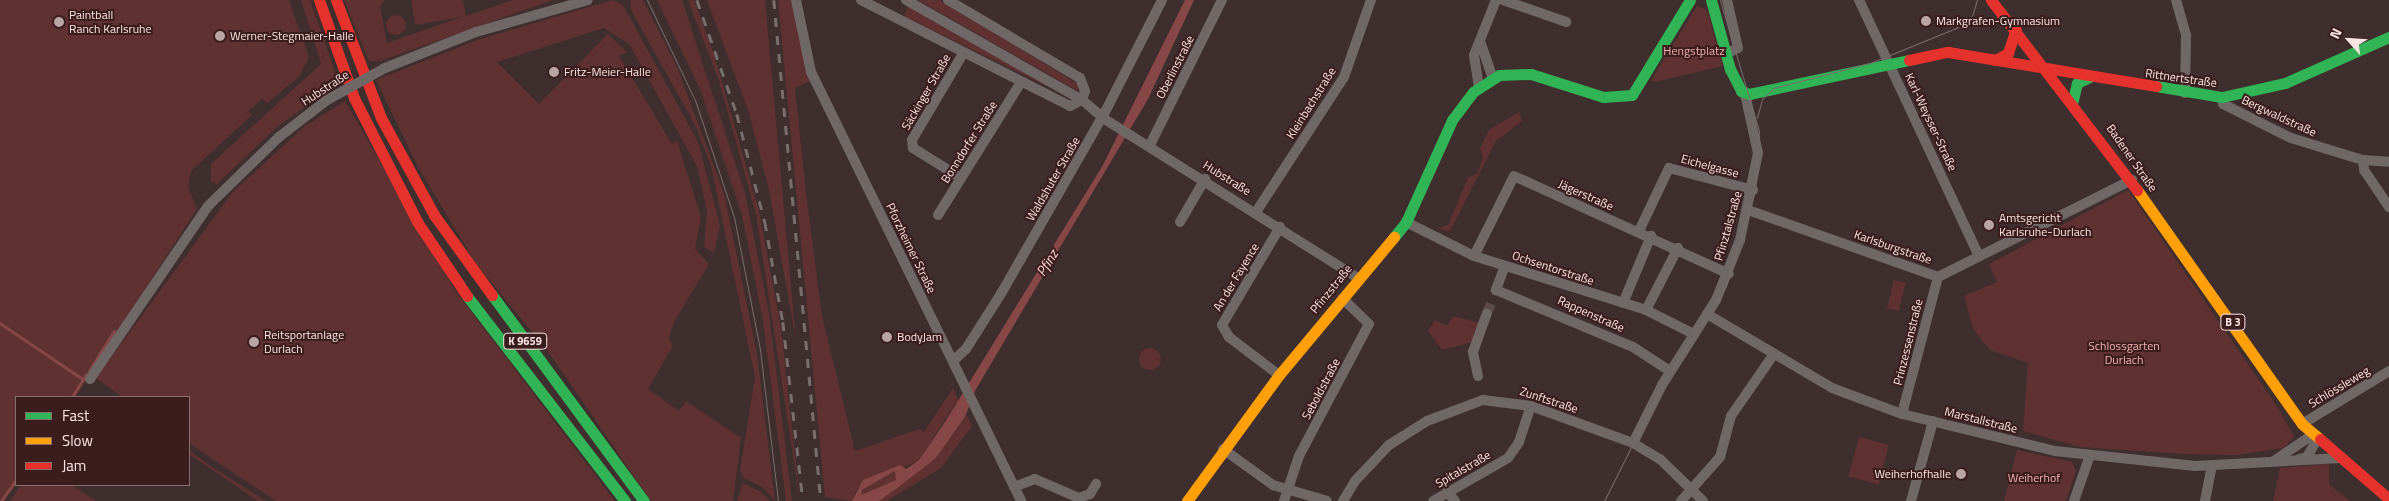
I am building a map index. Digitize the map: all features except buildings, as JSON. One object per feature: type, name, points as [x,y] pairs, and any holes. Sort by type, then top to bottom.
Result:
[{"type":"main road","name":"K 9659","points":[[319,0],[354,98],[418,223],[455,280],[625,501]]},
{"type":"main road","name":"K 9659","points":[[336,0],[381,118],[434,215],[644,501]]},
{"type":"main road","points":[[1493,78],[1531,74],[1621,99],[1639,88],[1690,0]]},
{"type":"main road","name":"Pfinztalstraße","points":[[1711,0],[1726,54],[1745,94]]},
{"type":"main road","name":"B 3","points":[[1996,2],[2050,69]]},
{"type":"main road","points":[[1994,60],[2008,53],[2016,29]]},
{"type":"main road","name":"Rittnertstraße","points":[[2050,69],[2222,98],[2285,83],[2389,37]]},
{"type":"main road","points":[[1745,94],[1948,52],[2050,69]]},
{"type":"main road","name":"Badener Straße","points":[[2050,69],[2132,180],[2302,424],[2315,438],[2389,499]]},
{"type":"main road","points":[[2073,100],[2077,83],[2090,77]]},
{"type":"main road","name":"Pfinzstraße","points":[[1187,501],[1279,374],[1406,222],[1452,120],[1479,87],[1493,78]]},
{"type":"street","name":"Hubstraße","points":[[90,379],[214,201],[279,137],[327,100],[385,68],[476,32],[588,0]]},
{"type":"street","name":"Pforzheimer Straße","points":[[796,0],[811,72],[1020,501]]},
{"type":"street","points":[[861,0],[1070,106],[1082,100],[1085,91],[1080,78],[948,0]]},
{"type":"street","name":"Hubstraße","points":[[906,0],[1082,100],[1116,126],[1150,144],[1358,278]]},
{"type":"street","name":"Waldshuter Straße","points":[[953,362],[966,349],[1002,292],[1103,116],[1162,0]]},
{"type":"street","name":"Oberlinstraße","points":[[1150,144],[1222,0]]},
{"type":"street","name":"Kleinbachstraße","points":[[1256,212],[1344,78],[1371,0]]},
{"type":"street","points":[[1479,87],[1474,67],[1496,0]]},
{"type":"street","points":[[1503,0],[1566,22]]},
{"type":"street","points":[[1726,54],[1738,48],[1728,0]]},
{"type":"street","name":"Karl-Weysser-Straße","points":[[1859,0],[1979,256]]},
{"type":"street","points":[[2176,0],[2186,36],[2184,93]]},
{"type":"street","points":[[1483,35],[1482,56],[1493,78]]},
{"type":"street","name":"Säckinger Straße","points":[[961,178],[913,148],[912,140],[964,52]]},
{"type":"street","name":"Bonndorfer Straße","points":[[938,215],[1020,82]]},
{"type":"street","name":"Pfinztalstraße","points":[[1633,443],[1670,371],[1692,341],[1729,274],[1753,190],[1758,140],[1745,94]]},
{"type":"street","name":"Bergwaldstraße","points":[[2222,98],[2223,104],[2291,138],[2363,160],[2389,162]]},
{"type":"street","points":[[2363,160],[2364,170],[2389,207]]},
{"type":"street","name":"Eichelgasse","points":[[1639,231],[1669,168],[1753,190]]},
{"type":"street","name":"Jägerstraße","points":[[1474,256],[1514,176],[1678,248],[1729,274]]},
{"type":"street","points":[[1180,222],[1205,179]]},
{"type":"street","name":"Karlsburgstraße","points":[[1748,210],[1938,277],[2132,180]]},
{"type":"street","name":"Ochsentorstraße","points":[[1406,222],[1474,256],[1646,310],[1692,341]]},
{"type":"street","name":"An der Fayence","points":[[1279,374],[1229,337],[1222,325],[1280,227]]},
{"type":"street","points":[[1623,303],[1651,236]]},
{"type":"street","points":[[1646,310],[1678,248]]},
{"type":"street","name":"Rappenstraße","points":[[1505,266],[1494,295],[1634,347],[1670,371]]},
{"type":"street","name":"Prinzessenstraße","points":[[1902,414],[1938,277]]},
{"type":"street","name":"Seboldstraße","points":[[1284,496],[1369,324],[1342,298]]},
{"type":"street","points":[[1478,376],[1473,352],[1487,313]]},
{"type":"street","name":"Marstallstraße","points":[[1707,314],[1832,388],[1902,414],[2089,458],[2212,466],[2341,458]]},
{"type":"street","points":[[1681,501],[1690,488],[1720,457],[1730,416],[1774,354]]},
{"type":"street","name":"Schlössleweg","points":[[2302,424],[2389,372]]},
{"type":"street","name":"Zunftstraße","points":[[1343,501],[1355,481],[1389,445],[1427,421],[1483,400],[1531,406],[1633,443],[1656,456],[1703,501]]},
{"type":"street","name":"Spitalstraße","points":[[1433,501],[1508,458],[1519,442],[1531,406]]},
{"type":"street","points":[[1911,501],[1933,421]]},
{"type":"street","points":[[2296,461],[2307,456],[2315,438]]},
{"type":"street","name":"Marstallstraße","points":[[2274,461],[2315,438]]},
{"type":"street","points":[[1223,449],[1284,496],[1327,501]]},
{"type":"street","points":[[2074,501],[2089,458]]},
{"type":"street","points":[[2205,501],[2212,466]]},
{"type":"street","points":[[1014,487],[1035,479],[1079,498],[1090,494],[1096,484]]},
{"type":"street","points":[[1447,492],[1455,501]]},
{"type":"green space","points":[[0,0],[289,0],[309,57],[299,77],[267,103],[262,99],[248,111],[252,115],[191,171],[188,187],[197,209],[76,396],[15,396],[15,485],[4,501],[0,501]]},
{"type":"green space","points":[[301,0],[310,0],[339,83],[278,126],[217,184],[211,181],[211,164],[321,64]]},
{"type":"green space","points":[[344,0],[385,0],[380,6],[387,43],[462,17],[415,25],[411,0],[463,0],[466,16],[513,0],[553,0],[380,61],[369,61]]},
{"type":"green space","points":[[613,0],[623,5],[698,142],[720,225],[714,253],[704,247],[707,210],[697,166],[629,44],[604,28],[497,62],[539,104],[608,34],[627,52],[619,56],[672,144],[677,141],[701,217],[695,249],[709,264],[674,322],[669,338],[673,346],[648,389],[679,411],[686,401],[741,438],[733,501],[651,501],[547,350],[477,265],[419,169],[376,80],[480,39]]},
{"type":"green space","points":[[631,0],[643,0],[677,67],[724,193],[757,354],[775,501],[763,488],[744,478],[740,470],[755,377],[711,166],[696,127],[630,8]]},
{"type":"green space","points":[[657,0],[682,0],[745,193],[769,313],[792,501],[786,501],[763,321],[742,215],[700,89]]},
{"type":"green space","points":[[688,0],[694,0],[714,54],[759,211],[781,328],[800,501],[756,214],[719,81]]},
{"type":"green space","points":[[707,0],[765,0],[796,341],[769,190],[748,110]]},
{"type":"green space","points":[[778,0],[793,0],[810,81],[795,88],[806,193],[822,316],[855,451],[919,429],[924,432],[953,388],[958,400],[919,460],[858,488],[852,501],[825,497]]},
{"type":"green space","points":[[918,0],[940,0],[1078,84],[1078,91]]},
{"type":"green space","points":[[909,5],[1073,99],[904,16]]},
{"type":"green space","name":"Hengstplatz","points":[[1697,6],[1707,10],[1723,66],[1655,82],[1651,80]]},
{"type":"green space","points":[[396,15],[403,18],[406,25],[403,32],[396,35],[389,32],[386,25],[389,18]]},
{"type":"green space","points":[[345,101],[456,292],[615,501],[276,501],[190,444],[190,396],[121,396],[96,378],[232,193],[305,126]]},
{"type":"green space","points":[[1519,112],[1522,121],[1496,141],[1450,231],[1437,229],[1448,225],[1468,178],[1477,173],[1483,158],[1480,149],[1489,130]]},
{"type":"green space","name":"Schlossgarten Durlach","points":[[2128,190],[2277,406],[2294,437],[2283,448],[2236,455],[2184,454],[2080,447],[2023,431],[2028,363],[1990,350],[1973,329],[1964,296],[1997,282],[1989,264]]},
{"type":"green space","points":[[1894,280],[1906,283],[1899,311],[1887,308]]},
{"type":"green space","points":[[1453,316],[1480,323],[1473,342],[1442,350],[1428,331],[1435,320],[1447,326]]},
{"type":"green space","points":[[1150,348],[1158,351],[1161,359],[1158,367],[1150,370],[1142,367],[1139,359],[1142,351]]},
{"type":"green space","points":[[967,415],[972,426],[941,468],[887,501],[879,501],[936,458]]},
{"type":"green space","points":[[1859,437],[1889,445],[1878,485],[1848,477]]},
{"type":"green space","name":"Weiherhof","points":[[2017,450],[2072,462],[2076,471],[2066,501],[2004,501]]},
{"type":"green space","points":[[190,451],[266,501],[258,501],[190,455]]},
{"type":"green space","points":[[2329,464],[2329,484],[2350,501],[2273,501],[2280,468]]},
{"type":"green space","points":[[896,471],[896,480],[860,496],[862,490]]},
{"type":"green space","points":[[743,483],[761,492],[770,501],[737,501]]},
{"type":"green space","points":[[20,486],[74,486],[96,501],[10,501]]},
{"type":"water","name":"Pfinz","points":[[1185,0],[1194,0],[1148,99],[976,389],[965,417],[936,458],[900,486],[879,501],[852,501],[863,480],[900,465],[906,469],[919,460],[945,422],[1103,165]],"holes":[[[895,471],[896,480],[861,495],[862,490]]]},
{"type":"waterway","points":[[0,323],[83,379]]},
{"type":"waterway","points":[[89,371],[114,331]]},
{"type":"waterway","points":[[73,396],[86,375]]},
{"type":"waterway","points":[[1,501],[15,481]]},
{"type":"tunnel","points":[[1487,313],[1493,299]]},
{"type":"tram line","points":[[647,0],[695,100],[734,217],[760,350],[778,501]]},
{"type":"tram line","points":[[1604,501],[1662,385],[1726,286],[1755,191],[1759,131],[1720,0]]},
{"type":"tram line","points":[[1757,118],[1762,99],[1774,88],[1870,63],[1956,28],[1972,16],[1977,0]]},
{"type":"railway","points":[[697,0],[737,114],[765,222],[783,322],[803,501]]},
{"type":"railway","points":[[774,0],[821,501]]},
{"type":"traffic: fast","points":[[1394,237],[1406,222],[1452,120],[1473,92],[1499,75],[1531,74],[1603,97],[1632,95],[1690,0]]},
{"type":"traffic: fast","points":[[1711,0],[1730,69],[1741,91],[1749,94],[1909,60]]},
{"type":"traffic: fast","points":[[2156,86],[2222,97],[2285,83],[2389,37]]},
{"type":"traffic: fast","points":[[2073,100],[2077,83],[2090,77]]},
{"type":"traffic: fast","points":[[492,295],[644,501]]},
{"type":"traffic: fast","points":[[467,296],[625,501]]},
{"type":"traffic: slow","points":[[2137,190],[2302,424],[2320,439]]},
{"type":"traffic: slow","points":[[1187,501],[1279,375],[1394,237]]},
{"type":"traffic: jam","points":[[319,0],[354,98],[418,223],[467,296]]},
{"type":"traffic: jam","points":[[336,0],[381,118],[434,215],[492,295]]},
{"type":"traffic: jam","points":[[1991,0],[2137,190]]},
{"type":"traffic: jam","points":[[1995,60],[2008,53],[2016,29]]},
{"type":"traffic: jam","points":[[1909,60],[1948,52],[2156,86]]},
{"type":"traffic: jam","points":[[2320,439],[2389,499]]},
{"type":"place","name":"Markgrafen-Gymnasium","points":[[1926,21]]},
{"type":"place","name":"Paintball Ranch Karlsruhe","points":[[59,22]]},
{"type":"place","name":"Werner-Stegmaier-Halle","points":[[220,36]]},
{"type":"place","name":"Fritz-Meier-Halle","points":[[554,72]]},
{"type":"place","name":"Amtsgericht Karlsruhe-Durlach","points":[[1989,225]]},
{"type":"place","name":"BodyJam","points":[[887,337]]},
{"type":"place","name":"Reitsportanlage Durlach","points":[[254,342]]},
{"type":"place","name":"Weiherhofhalle","points":[[1961,474]]}]
